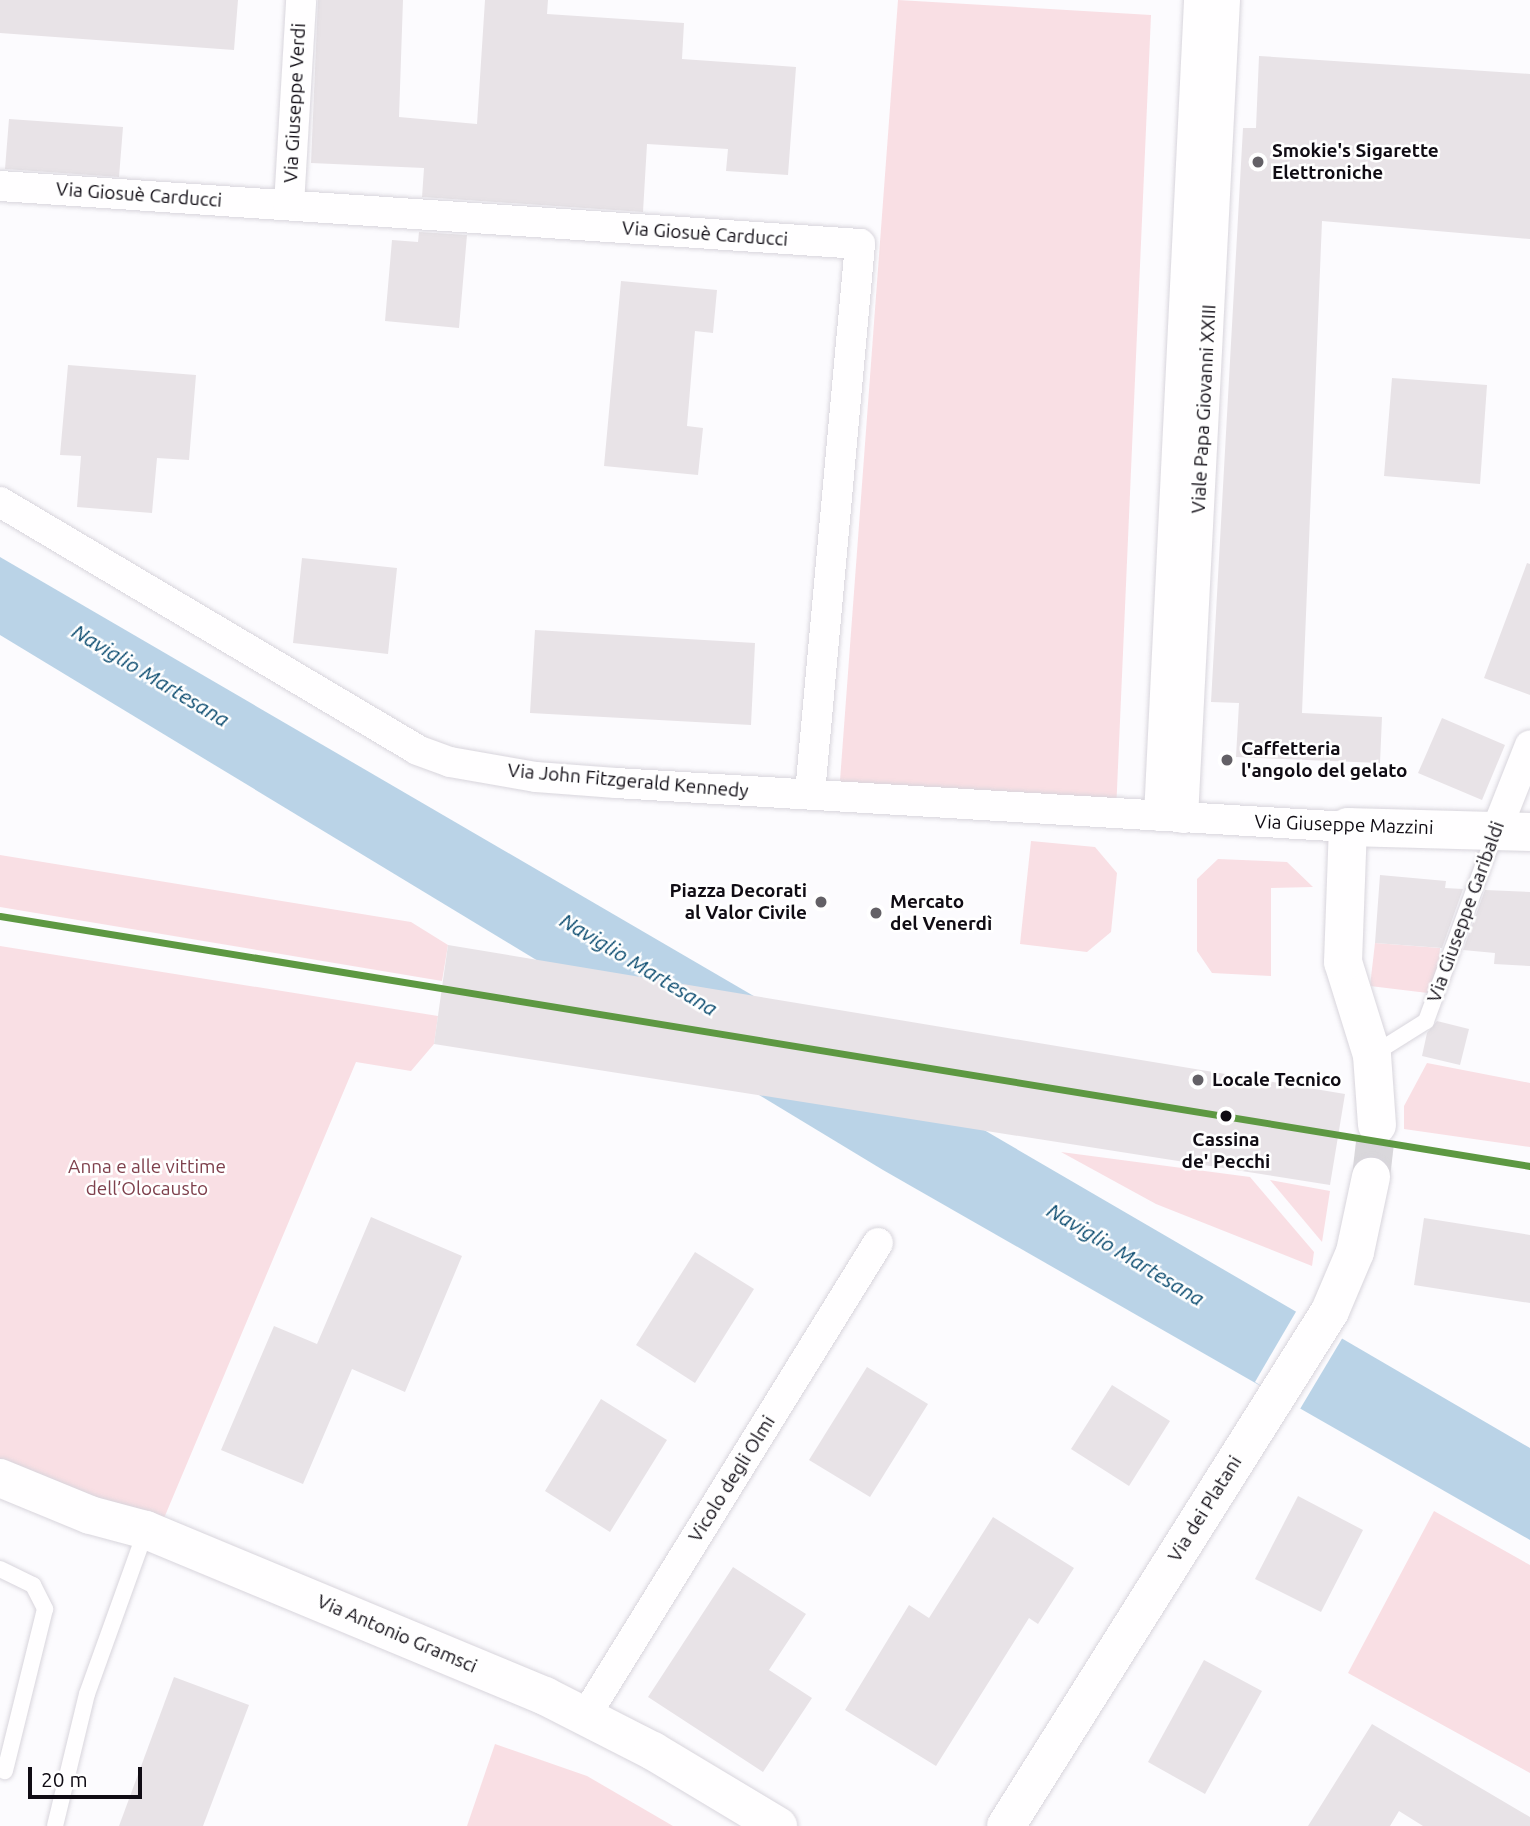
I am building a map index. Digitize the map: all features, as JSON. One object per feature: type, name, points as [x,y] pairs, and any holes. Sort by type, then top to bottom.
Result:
[{"type":"street","name":"Via Giuseppe Verdi","points":[[289,205],[301,0]]},
{"type":"street","name":"Viale Papa Giovanni XXIII","points":[[1171,817],[1199,0]]},
{"type":"street","name":"Viale Papa Giovanni XXIII","points":[[1171,817],[1225,0]]},
{"type":"street","name":"Via Giosuè Carducci","points":[[0,186],[860,244],[810,793]]},
{"type":"street","name":"Via John Fitzgerald Kennedy","points":[[0,502],[417,750],[450,762],[536,777],[1171,817]]},
{"type":"street","name":"Via Giuseppe Garibaldi","points":[[1513,831],[1530,745]]},
{"type":"street","name":"Via Giuseppe Mazzini","points":[[1171,817],[1348,827],[1513,831]]},
{"type":"street","points":[[1348,827],[1343,962],[1372,1055],[1377,1125]]},
{"type":"street","name":"Via dei Platani","points":[[1006,1826],[1321,1324],[1354,1252],[1371,1178]]},
{"type":"street","name":"Vicolo degli Olmi","points":[[586,1715],[878,1243]]},
{"type":"street","name":"Via Antonio Gramsci","points":[[0,1478],[90,1515],[146,1530],[586,1715],[778,1826]]},
{"type":"lane","name":"Via Giuseppe Garibaldi","points":[[1372,1055],[1426,1021],[1513,831]]},
{"type":"lane","points":[[55,1826],[87,1694],[146,1530]]},
{"type":"lane","points":[[0,1569],[33,1586],[45,1609],[5,1771]]},
{"type":"green space","points":[[898,0],[1151,15],[1116,812],[839,794]]},
{"type":"green space","points":[[1031,841],[1095,847],[1117,873],[1111,932],[1087,952],[1020,944]]},
{"type":"green space","points":[[0,855],[411,922],[448,945],[442,981],[0,907]]},
{"type":"green space","points":[[1218,859],[1287,862],[1313,887],[1271,888],[1271,976],[1212,973],[1197,951],[1197,879]]},
{"type":"green space","points":[[1375,943],[1440,948],[1436,994],[1370,986]]},
{"type":"green space","name":"Anna e alle vittime dell’Olocausto","points":[[0,946],[438,1016],[434,1044],[411,1071],[356,1062],[159,1530],[0,1462]]},
{"type":"green space","points":[[1427,1063],[1530,1083],[1530,1147],[1404,1129],[1404,1106]]},
{"type":"green space","points":[[1061,1152],[1250,1177],[1314,1252],[1312,1266],[1156,1204]]},
{"type":"green space","points":[[1270,1180],[1330,1191],[1322,1242]]},
{"type":"green space","points":[[1434,1511],[1530,1565],[1530,1773],[1348,1673]]},
{"type":"green space","points":[[495,1744],[587,1776],[673,1826],[467,1826]]},
{"type":"water","name":"Naviglio Martesana","points":[[0,557],[1530,1448],[1530,1540],[883,1170],[0,635]]},
{"type":"pier","points":[[1297,1310],[1343,1337],[1300,1409],[1255,1382]]},
{"type":"building","points":[[0,0],[238,0],[234,50],[0,33]]},
{"type":"building","points":[[318,0],[403,0],[399,117],[477,124],[485,0],[548,0],[547,14],[684,23],[682,59],[796,67],[788,175],[726,171],[728,149],[647,144],[643,212],[422,197],[424,168],[311,163]]},
{"type":"building","points":[[1259,56],[1530,74],[1530,239],[1322,221],[1302,713],[1382,717],[1380,763],[1236,757],[1239,703],[1211,702],[1243,128],[1256,128]]},
{"type":"building","points":[[9,119],[123,127],[119,177],[5,169]]},
{"type":"building","points":[[419,232],[467,235],[459,328],[385,321],[392,240],[418,242]]},
{"type":"building","points":[[621,281],[717,290],[713,333],[695,331],[687,426],[703,428],[698,475],[604,466]]},
{"type":"building","points":[[68,365],[196,375],[189,460],[157,458],[152,513],[77,507],[81,456],[60,455]]},
{"type":"building","points":[[1392,378],[1487,385],[1480,484],[1384,476]]},
{"type":"building","points":[[302,558],[397,568],[388,654],[293,643]]},
{"type":"building","points":[[1527,563],[1530,564],[1530,695],[1484,678]]},
{"type":"building","points":[[535,630],[755,643],[751,725],[530,713]]},
{"type":"building","points":[[1442,718],[1505,745],[1482,800],[1418,773]]},
{"type":"building","points":[[1380,875],[1446,881],[1445,888],[1463,889],[1442,948],[1375,943]]},
{"type":"building","points":[[1485,890],[1530,892],[1530,966],[1494,964],[1495,953],[1463,950]]},
{"type":"building","points":[[448,945],[1345,1094],[1330,1185],[434,1044]]},
{"type":"building","points":[[1437,1021],[1469,1029],[1460,1065],[1422,1056],[1427,1033]]},
{"type":"building","points":[[371,1217],[462,1256],[405,1392],[352,1369],[303,1484],[221,1450],[274,1326],[317,1344]]},
{"type":"building","points":[[1424,1218],[1530,1235],[1530,1303],[1414,1285]]},
{"type":"building","points":[[695,1252],[754,1289],[695,1383],[636,1345]]},
{"type":"building","points":[[867,1367],[928,1404],[870,1497],[809,1460]]},
{"type":"building","points":[[1112,1385],[1170,1421],[1129,1486],[1071,1449]]},
{"type":"building","points":[[601,1399],[667,1440],[610,1532],[545,1491]]},
{"type":"building","points":[[1298,1496],[1363,1530],[1321,1612],[1255,1579]]},
{"type":"building","points":[[993,1517],[1074,1568],[1038,1624],[1029,1618],[936,1766],[845,1710],[909,1605],[929,1618]]},
{"type":"building","points":[[733,1567],[806,1614],[769,1670],[812,1698],[763,1772],[648,1697]]},
{"type":"building","points":[[1204,1660],[1262,1691],[1205,1794],[1148,1762]]},
{"type":"building","points":[[174,1677],[249,1705],[203,1826],[119,1826]]},
{"type":"building","points":[[1372,1724],[1530,1817],[1530,1826],[1423,1826],[1399,1811],[1390,1826],[1308,1826]]},
{"type":"tunnel","points":[[1371,1177],[1377,1125]]},
{"type":"transit line","points":[[0,916],[1530,1166]]},
{"type":"place","name":"Smokie's Sigarette Elettroniche","points":[[1258,162]]},
{"type":"place","name":"Caffetteria l'angolo del gelato","points":[[1227,760]]},
{"type":"place","name":"Piazza Decorati al Valor Civile","points":[[821,902]]},
{"type":"place","name":"Mercato del Venerdì","points":[[876,913]]},
{"type":"place","name":"Locale Tecnico","points":[[1198,1080]]},
{"type":"place","name":"Cassina de' Pecchi","points":[[1226,1116]]}]
